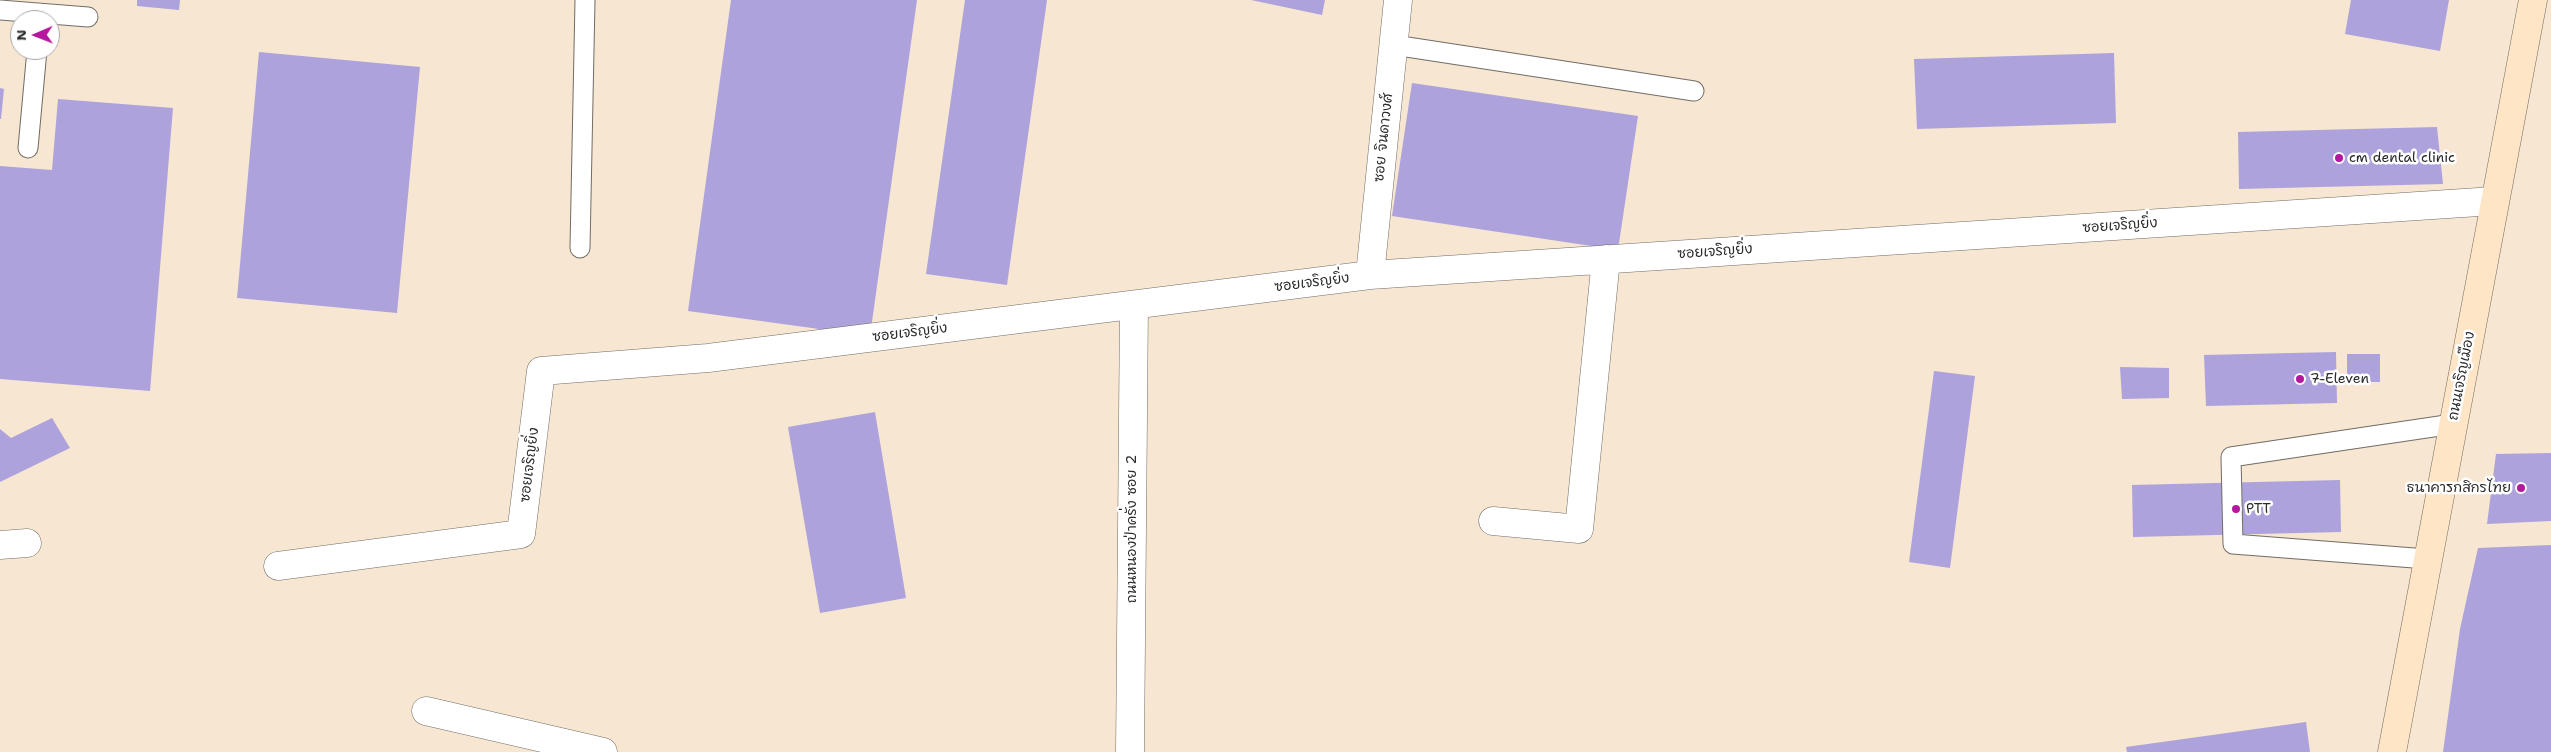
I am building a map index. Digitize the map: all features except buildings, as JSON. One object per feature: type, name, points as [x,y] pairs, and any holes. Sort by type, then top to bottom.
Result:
[{"type":"main road","name":"ถนนเจริญเมือง","points":[[2392,752],[2533,0]]},
{"type":"street","name":"ซอย จินดาวงศ์","points":[[1370,275],[1398,0]]},
{"type":"street","name":"ซอยเจริญยิ่ง","points":[[278,566],[521,534],[541,371],[708,358],[1370,275],[2494,201]]},
{"type":"street","points":[[1493,521],[1579,529],[1606,259]]},
{"type":"street","name":"ถนนหนองป่าครั่ง ซอย 2","points":[[1130,752],[1134,306]]},
{"type":"street","points":[[0,545],[27,543]]},
{"type":"street","points":[[426,711],[603,752]]},
{"type":"lane","points":[[580,248],[585,0]]},
{"type":"lane","points":[[60,17],[88,17]]},
{"type":"lane","points":[[1394,44],[1694,91]]},
{"type":"lane","points":[[28,148],[36,60]]},
{"type":"lane","points":[[2427,559],[2233,544],[2231,457],[2452,424]]},
{"type":"place","name":"cm dental clinic","points":[[2339,158]]},
{"type":"place","name":"7-Eleven","points":[[2300,379]]},
{"type":"place","name":"ธนาคารกสิกรไทย","points":[[2521,488]]},
{"type":"place","name":"PTT","points":[[2236,509]]}]
